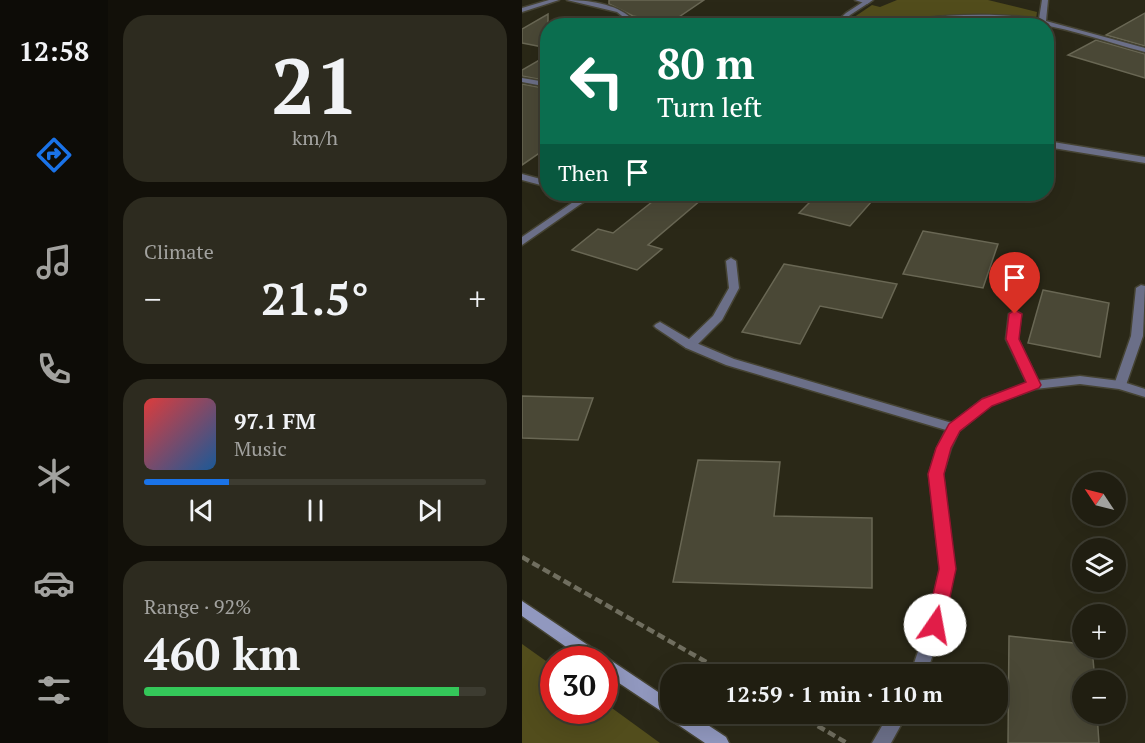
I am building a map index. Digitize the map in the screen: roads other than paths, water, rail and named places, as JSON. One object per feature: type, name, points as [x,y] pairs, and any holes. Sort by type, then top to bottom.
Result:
[{"type":"street","points":[[522,10],[556,0]]},
{"type":"street","points":[[570,0],[619,11],[628,18]]},
{"type":"street","points":[[858,0],[869,1]]},
{"type":"street","points":[[1043,18],[1045,0]]},
{"type":"street","points":[[844,18],[869,1]]},
{"type":"street","points":[[1054,25],[1145,50]]},
{"type":"street","points":[[522,80],[540,83]]},
{"type":"street","points":[[1054,145],[1145,160]]},
{"type":"street","points":[[522,177],[540,182]]},
{"type":"street","points":[[522,242],[578,201]]},
{"type":"street","points":[[690,345],[718,318],[734,288],[731,261]]},
{"type":"street","points":[[1120,385],[1137,336],[1141,288]]},
{"type":"street","points":[[1015,314],[1012,339],[1034,385]]},
{"type":"street","points":[[660,326],[690,345],[730,362],[954,428]]},
{"type":"street","points":[[922,664],[935,625],[947,569],[936,474],[944,448],[954,428],[987,402],[1034,385],[1080,380],[1120,385],[1145,393]]},
{"type":"street","points":[[522,608],[578,646]]},
{"type":"street","points":[[618,674],[660,702]]},
{"type":"street","points":[[692,724],[720,743]]},
{"type":"street","points":[[881,743],[892,724]]}]
